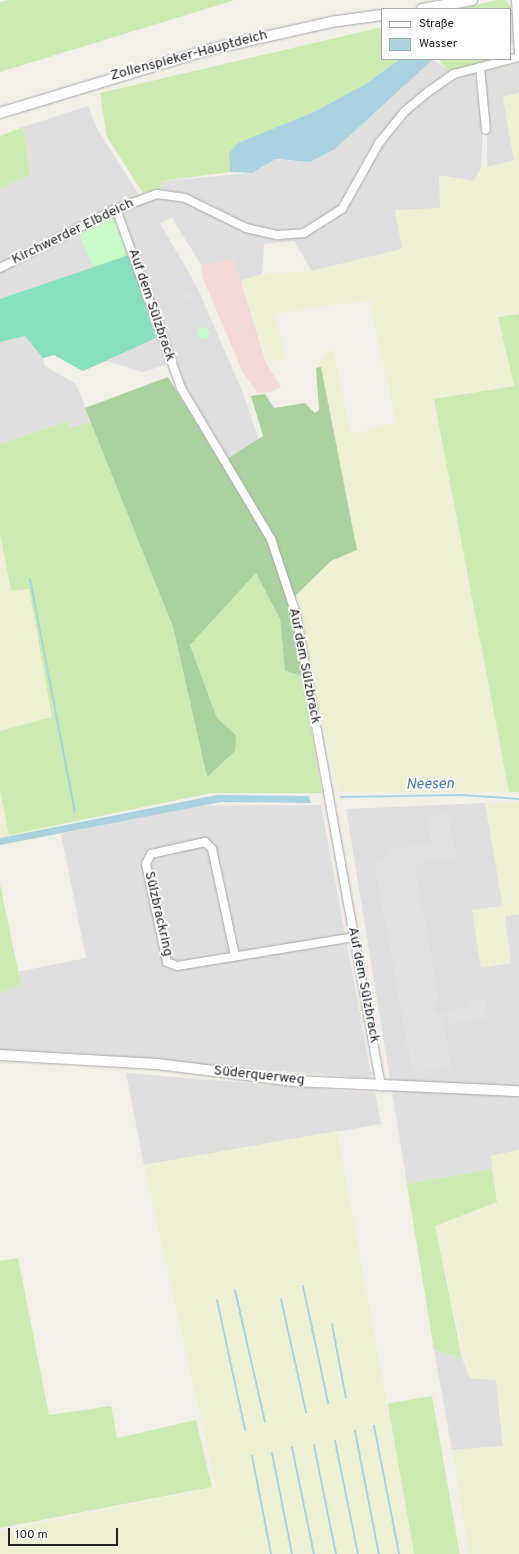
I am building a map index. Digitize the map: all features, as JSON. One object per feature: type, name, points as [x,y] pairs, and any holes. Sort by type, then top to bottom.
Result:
[{"type":"street","points":[[428,8],[472,0]]},
{"type":"street","points":[[516,0],[519,53]]},
{"type":"street","name":"Zollenspieker-Hauptdeich","points":[[0,113],[96,81],[207,50],[332,22],[381,15]]},
{"type":"street","name":"Kirchwerder Elbdeich","points":[[0,268],[116,208],[164,194],[185,198],[246,228],[277,236],[304,233],[342,209],[379,144],[404,112],[454,74],[507,60]]},
{"type":"street","points":[[480,67],[486,130]]},
{"type":"street","name":"Auf dem Sülzbrack","points":[[116,208],[181,388],[271,539],[296,614],[381,1086]]},
{"type":"street","name":"Sülzbrackring","points":[[235,956],[212,849],[205,842],[151,854],[146,864],[167,962],[177,966],[354,937]]},
{"type":"street","name":"Süderquerweg","points":[[0,1056],[157,1064],[294,1081],[519,1091]]},
{"type":"shaded area","points":[[513,11],[514,44],[511,44],[511,12]]},
{"type":"shaded area","points":[[431,60],[434,60],[451,71],[473,66],[483,129],[481,168],[474,181],[440,208],[402,249],[312,271],[294,241],[264,244],[262,274],[241,281],[234,258],[202,266],[172,218],[160,223],[197,287],[243,393],[259,440],[220,463],[192,416],[168,364],[143,372],[107,361],[83,371],[54,355],[43,358],[45,366],[76,384],[91,422],[69,428],[67,421],[0,444],[0,188],[31,175],[23,127],[88,106],[98,130],[139,195],[161,190],[161,181],[252,173],[276,159],[292,161]]},
{"type":"shaded area","points":[[519,63],[519,93],[503,97],[514,161],[487,167],[487,94],[482,71]]},
{"type":"shaded area","points":[[234,258],[266,363],[281,387],[271,392],[258,393],[243,373],[202,276],[202,266]]},
{"type":"shaded area","points":[[189,293],[194,298],[189,303],[184,298]]},
{"type":"shaded area","points":[[485,803],[505,916],[519,914],[519,1150],[492,1156],[492,1169],[407,1184],[346,809]]},
{"type":"shaded area","points":[[321,805],[372,1078],[0,1050],[0,993],[21,985],[17,972],[86,958],[61,834],[183,806]]},
{"type":"shaded area","points":[[448,813],[456,857],[415,864],[439,1000],[434,1001],[436,1013],[468,1007],[468,1001],[485,998],[488,1017],[449,1024],[448,1018],[443,1019],[452,1073],[447,1074],[446,1067],[412,1073],[374,860],[389,857],[388,850],[431,842],[427,817]]},
{"type":"shaded area","points":[[126,1073],[375,1093],[381,1124],[144,1165]]},
{"type":"shaded area","points":[[434,1350],[462,1358],[470,1378],[496,1380],[503,1446],[452,1450]]},
{"type":"green space","points":[[8,0],[235,0],[0,72],[0,2]]},
{"type":"green space","points":[[497,0],[506,0],[513,11],[511,11],[511,8],[463,8]]},
{"type":"green space","points":[[381,27],[381,60],[399,60],[367,83],[316,111],[238,143],[229,153],[230,172],[161,181],[161,190],[143,193],[107,137],[100,93]]},
{"type":"green space","points":[[438,60],[495,60],[451,72]]},
{"type":"green space","points":[[519,93],[519,314],[498,317],[514,387],[434,399],[509,792],[338,792],[294,597],[331,561],[357,549],[319,363],[333,348],[351,434],[396,422],[369,300],[275,314],[286,359],[267,362],[241,281],[262,274],[312,271],[402,249],[395,210],[440,208],[439,175],[474,181],[481,168],[514,161],[503,97]]},
{"type":"green space","points":[[23,127],[31,175],[0,188],[0,136]]},
{"type":"green space","points":[[106,217],[116,221],[129,255],[93,267],[79,234]]},
{"type":"green space","points":[[129,255],[156,338],[83,371],[54,355],[43,358],[25,336],[0,342],[0,299]]},
{"type":"green space","points":[[519,314],[519,792],[509,792],[434,399],[514,386],[498,317]]},
{"type":"green space","points":[[203,327],[207,329],[209,333],[207,337],[203,339],[199,337],[197,333],[199,329]]},
{"type":"green space","points":[[321,367],[357,550],[331,561],[294,597],[274,536],[227,459],[263,436],[251,396],[265,394],[274,408],[305,403],[315,413],[319,410],[316,368]]},
{"type":"green space","points":[[168,377],[269,541],[292,614],[302,676],[285,671],[280,619],[256,573],[190,645],[217,718],[236,735],[235,751],[207,777],[173,627],[85,408]]},
{"type":"green space","points":[[68,421],[69,428],[91,422],[173,627],[207,777],[236,735],[217,718],[190,645],[256,572],[280,619],[285,671],[302,676],[322,793],[211,793],[9,835],[0,790],[0,731],[52,717],[29,589],[11,591],[0,533],[0,444]]},
{"type":"green space","points":[[0,533],[11,591],[28,589],[52,717],[0,731]]},
{"type":"green space","points":[[0,790],[9,834],[59,825],[61,834],[0,846]]},
{"type":"green space","points":[[519,802],[519,914],[505,916],[511,963],[481,968],[472,910],[503,906],[485,803]]},
{"type":"green space","points":[[0,884],[21,985],[0,993]]},
{"type":"green space","points":[[337,1131],[415,1554],[0,1554],[0,1531],[216,1487],[144,1165]]},
{"type":"green space","points":[[519,1150],[519,1554],[469,1554],[452,1450],[503,1446],[496,1380],[470,1378],[434,1226],[497,1202],[491,1156]]},
{"type":"green space","points":[[492,1169],[497,1202],[435,1226],[462,1358],[434,1350],[407,1184]]},
{"type":"green space","points":[[18,1258],[49,1415],[111,1406],[117,1438],[196,1420],[212,1487],[0,1528],[0,1261]]},
{"type":"green space","points":[[432,1396],[460,1554],[414,1554],[388,1404]]},
{"type":"water","points":[[399,60],[432,60],[335,149],[310,162],[276,159],[252,173],[230,172],[229,153],[238,143],[316,111],[367,83]]},
{"type":"water","points":[[217,795],[309,796],[311,803],[221,802],[0,845],[0,838]]},
{"type":"waterway","points":[[30,579],[75,812]]},
{"type":"waterway","name":"Neesen","points":[[341,797],[461,795],[519,799]]},
{"type":"waterway","points":[[303,1286],[328,1403]]},
{"type":"waterway","points":[[235,1290],[265,1422]]},
{"type":"waterway","points":[[281,1299],[306,1412]]},
{"type":"waterway","points":[[217,1300],[245,1430]]},
{"type":"waterway","points":[[332,1324],[346,1398]]},
{"type":"waterway","points":[[374,1426],[399,1554]]},
{"type":"waterway","points":[[355,1431],[379,1554]]},
{"type":"waterway","points":[[335,1441],[358,1554]]},
{"type":"waterway","points":[[314,1445],[336,1554]]},
{"type":"waterway","points":[[292,1447],[314,1554]]},
{"type":"waterway","points":[[272,1453],[292,1554]]},
{"type":"waterway","points":[[252,1456],[271,1554]]}]
